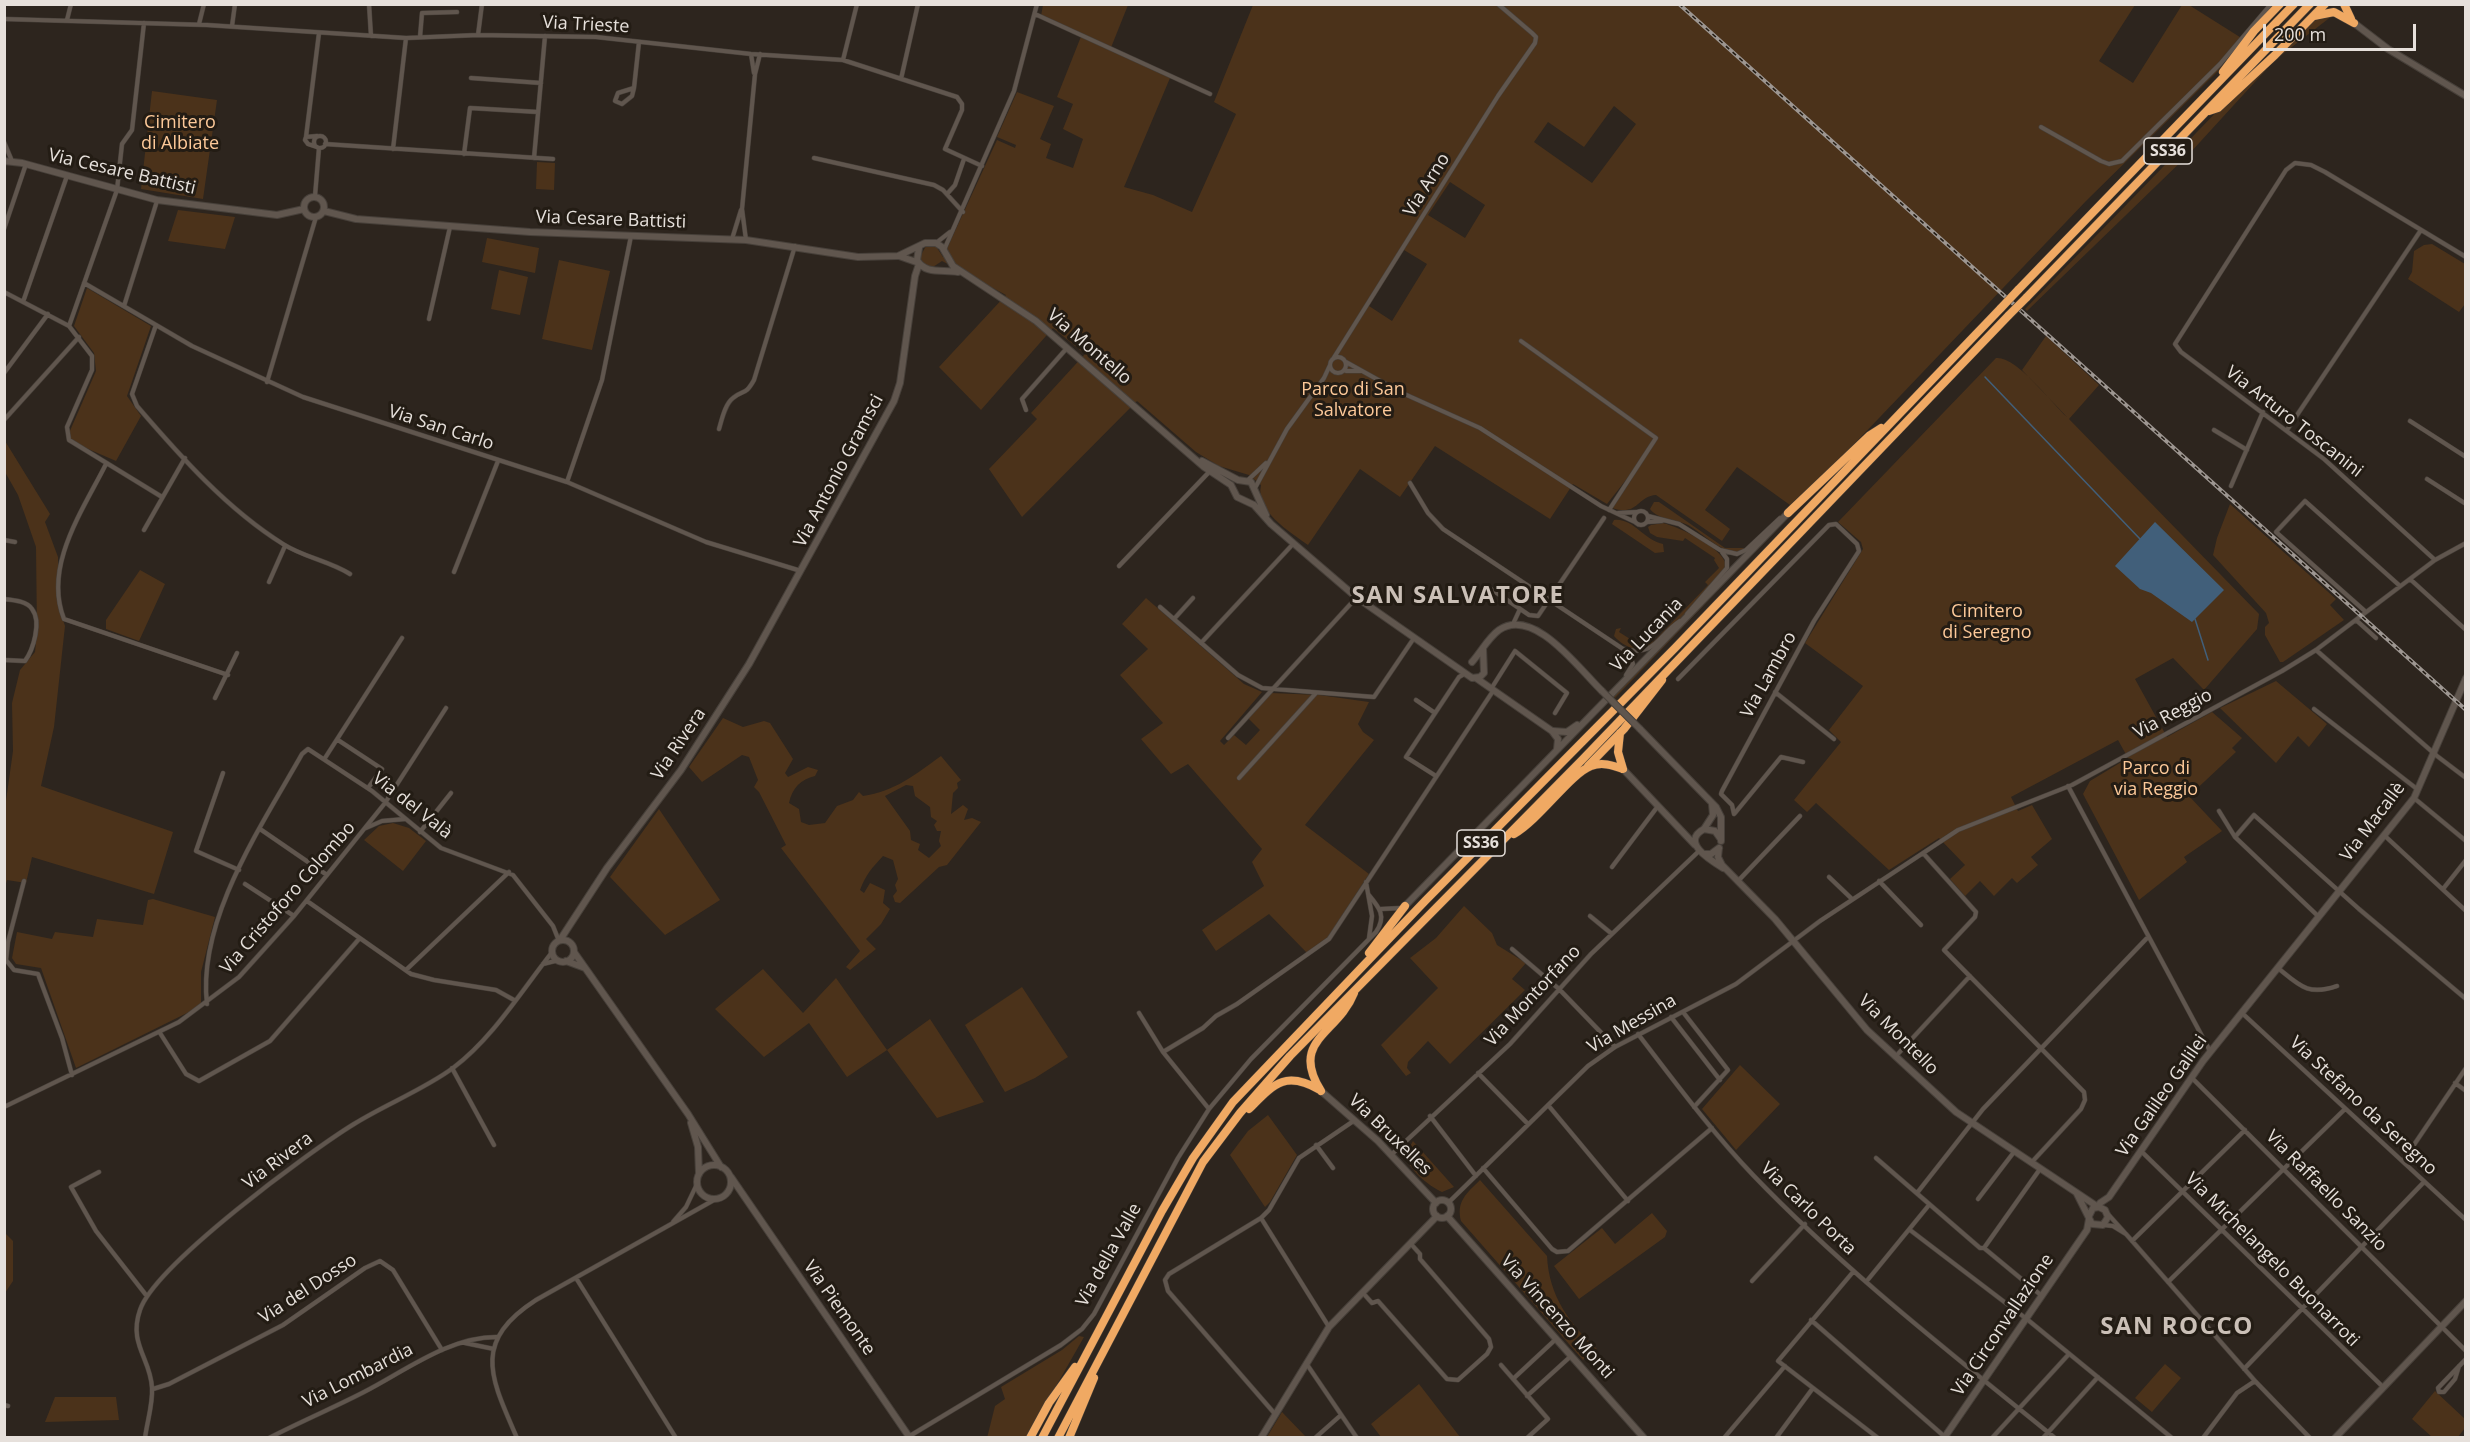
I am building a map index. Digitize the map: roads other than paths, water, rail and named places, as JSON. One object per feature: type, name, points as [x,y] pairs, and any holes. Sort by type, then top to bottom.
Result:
[{"type":"highway","points":[[2197,105],[2254,31],[2280,4]]},
{"type":"highway","name":"SS36","points":[[1042,1437],[1162,1211],[1211,1131],[1261,1071],[1675,648],[2294,4]]},
{"type":"highway","name":"SS36","points":[[1058,1437],[1198,1170],[1240,1113],[1290,1056],[1507,837],[2310,4]]},
{"type":"highway","points":[[2344,4],[2347,16]]},
{"type":"highway","points":[[2205,113],[2219,107],[2310,20],[2327,8],[2347,16],[2354,23]]},
{"type":"highway","points":[[1788,513],[1869,436],[1892,420]]},
{"type":"highway","points":[[1507,837],[1537,818],[1621,732],[1656,689],[1671,665]]},
{"type":"highway","points":[[1621,732],[1618,753],[1623,769]]},
{"type":"highway","points":[[1583,771],[1604,764],[1623,769]]},
{"type":"highway","points":[[1349,980],[1405,906]]},
{"type":"highway","points":[[1321,1091],[1312,1077],[1310,1054],[1315,1042],[1348,1007],[1354,991]]},
{"type":"highway","points":[[1240,1113],[1248,1111],[1272,1086],[1283,1081],[1295,1079],[1321,1091]]},
{"type":"highway","points":[[1030,1437],[1049,1402],[1093,1341]]},
{"type":"highway","points":[[1069,1437],[1108,1344]]},
{"type":"street","points":[[67,20],[71,4]]},
{"type":"street","points":[[199,24],[204,4]]},
{"type":"street","points":[[231,26],[235,4]]},
{"type":"street","points":[[369,4],[371,36]]},
{"type":"street","points":[[478,35],[482,4]]},
{"type":"street","points":[[843,60],[857,4]]},
{"type":"street","points":[[901,79],[918,4]]},
{"type":"street","points":[[950,232],[936,243],[925,243],[920,247],[917,255],[921,266],[936,269],[943,264],[950,232],[963,212],[1014,91],[1038,4]]},
{"type":"street","name":"Via Arno","points":[[1333,359],[1342,348],[1344,338],[1498,96],[1533,47],[1536,37],[1498,4]]},
{"type":"street","points":[[2041,127],[2101,161],[2109,164],[2122,161],[2215,70],[2271,4]]},
{"type":"street","points":[[420,37],[422,13],[457,12]]},
{"type":"street","points":[[1035,14],[1210,94]]},
{"type":"street","name":"Via Trieste","points":[[4,17],[199,24],[406,38],[478,35],[596,37],[751,54],[843,60],[960,100],[962,110],[945,149],[964,159]]},
{"type":"street","points":[[69,326],[117,190],[122,144],[133,124],[144,23]]},
{"type":"street","points":[[2354,23],[2388,50],[2466,96]]},
{"type":"street","points":[[318,148],[308,144],[306,137],[319,33]]},
{"type":"street","points":[[534,158],[545,36]]},
{"type":"street","points":[[393,149],[406,38]]},
{"type":"street","points":[[634,88],[618,93],[615,101],[622,104],[634,88],[639,42]]},
{"type":"street","points":[[751,54],[755,74]]},
{"type":"street","points":[[746,240],[742,209],[755,74],[760,54]]},
{"type":"street","points":[[471,78],[541,83]]},
{"type":"street","points":[[464,154],[470,108],[538,112]]},
{"type":"street","points":[[315,196],[318,148],[314,143],[318,136]]},
{"type":"street","points":[[306,137],[323,137],[325,144]]},
{"type":"street","points":[[4,142],[13,162]]},
{"type":"street","points":[[318,148],[325,144],[553,159]]},
{"type":"street","points":[[814,158],[934,184],[947,194],[963,212]]},
{"type":"street","points":[[947,194],[955,185],[964,159],[982,166]]},
{"type":"street","name":"Via Cesare Battisti","points":[[4,161],[26,164],[158,200],[277,215],[304,209]]},
{"type":"street","points":[[4,229],[26,164]]},
{"type":"street","name":"Via Arturo Toscanini","points":[[2421,230],[2325,172],[2311,165],[2295,164],[2286,170],[2175,344],[2177,348],[2324,459],[2435,560]]},
{"type":"street","points":[[23,302],[67,176]]},
{"type":"street","points":[[315,196],[306,200],[304,209],[308,216],[316,217]]},
{"type":"street","points":[[267,382],[316,217],[324,211],[323,201],[315,196]]},
{"type":"street","points":[[124,306],[158,200]]},
{"type":"street","points":[[732,239],[742,209]]},
{"type":"street","name":"Via Cesare Battisti","points":[[324,211],[356,219],[450,226],[746,240],[858,256],[898,256],[920,247]]},
{"type":"street","points":[[429,320],[450,226]]},
{"type":"street","points":[[2287,430],[2421,230],[2466,256]]},
{"type":"street","points":[[567,482],[602,380],[631,236]]},
{"type":"street","points":[[936,243],[944,253]]},
{"type":"street","points":[[719,429],[723,412],[732,398],[747,392],[754,380],[795,246]]},
{"type":"street","name":"Via Montello","points":[[944,253],[962,273],[1006,299],[1068,348],[1209,471],[1231,485],[1240,499],[1247,501]]},
{"type":"street","name":"Via Cesare Battisti","points":[[898,256],[921,266]]},
{"type":"street","name":"Via Antonio Gramsci","points":[[802,571],[896,396],[915,276],[921,266]]},
{"type":"street","name":"Via Montello","points":[[936,269],[962,273]]},
{"type":"street","name":"Via San Carlo","points":[[84,283],[192,346],[303,397],[567,482],[706,542],[802,571]]},
{"type":"street","points":[[4,292],[69,326],[89,350],[93,363],[68,427],[69,440],[162,497]]},
{"type":"street","points":[[4,373],[48,314]]},
{"type":"street","points":[[156,325],[133,399],[184,458],[241,513],[285,546],[350,574]]},
{"type":"street","points":[[4,420],[79,337]]},
{"type":"street","points":[[1521,340],[1656,438],[1610,510]]},
{"type":"street","points":[[1026,410],[1022,399],[1068,348]]},
{"type":"street","points":[[1342,348],[1345,361],[1344,372]]},
{"type":"street","points":[[1557,750],[1558,739],[1552,731],[1356,597],[1270,524],[1247,501],[1252,498],[1270,458],[1319,385],[1333,359],[1345,361],[1400,392],[1480,428],[1610,510],[1642,525],[1647,522],[1671,522]]},
{"type":"street","points":[[1330,365],[1332,371],[1339,374]]},
{"type":"street","points":[[1319,385],[1344,372],[1354,370],[1371,374]]},
{"type":"street","points":[[2231,486],[2263,412]]},
{"type":"street","points":[[2410,421],[2466,457]]},
{"type":"street","points":[[2214,430],[2247,450]]},
{"type":"street","name":"Via Montello","points":[[1189,453],[1241,480]]},
{"type":"street","points":[[144,530],[184,458]]},
{"type":"street","points":[[1235,491],[1241,480],[1270,458]]},
{"type":"street","points":[[454,572],[498,461]]},
{"type":"street","points":[[106,464],[64,548],[59,586],[64,619],[228,675]]},
{"type":"street","points":[[1119,566],[1209,471]]},
{"type":"street","name":"Via Montello","points":[[1209,471],[1241,480]]},
{"type":"street","points":[[2427,479],[2466,504]]},
{"type":"street","points":[[1241,480],[1255,490],[1270,524]]},
{"type":"street","points":[[1410,483],[1428,513],[1443,529],[1623,649],[1633,664],[1616,688]]},
{"type":"street","points":[[2366,612],[2276,532],[2305,501],[2400,586]]},
{"type":"street","points":[[1610,510],[1626,514],[1645,512],[1648,516],[1687,528],[1720,550],[1732,554],[1741,553],[1788,513]]},
{"type":"street","points":[[1635,522],[1634,516],[1638,511]]},
{"type":"street","name":"Via Lucania","points":[[1405,906],[1788,513]]},
{"type":"street","points":[[1647,522],[1648,516]]},
{"type":"street","points":[[1488,587],[1529,615],[1538,616],[1604,518]]},
{"type":"street","name":"Via Lambro","points":[[1678,680],[1829,525],[1836,524],[1857,544],[1859,551],[1814,621],[1721,794],[1733,807],[1733,815],[1781,757],[1803,762]]},
{"type":"street","points":[[4,540],[15,542]]},
{"type":"street","name":"Via Reggio","points":[[1795,942],[1852,899],[1970,824],[2068,786],[2316,650],[2435,560],[2466,543]]},
{"type":"street","points":[[1201,643],[1293,544]]},
{"type":"street","points":[[269,582],[285,546]]},
{"type":"street","points":[[1623,649],[1638,652],[1650,648],[1683,619],[1727,568],[1726,559],[1720,550]]},
{"type":"street","name":"Via Rivera","points":[[145,1437],[153,1389],[136,1332],[139,1310],[146,1295],[207,1236],[296,1163],[354,1124],[452,1068],[481,1043],[553,951],[607,868],[681,770],[748,664],[802,571]]},
{"type":"street","points":[[2410,579],[2466,630]]},
{"type":"street","points":[[1228,738],[1356,597]]},
{"type":"street","points":[[1174,619],[1193,598]]},
{"type":"street","points":[[4,599],[26,604],[33,609],[36,620],[33,650],[26,661],[4,660]]},
{"type":"street","points":[[1161,607],[1249,683],[1271,689],[1376,696],[1415,637]]},
{"type":"street","points":[[1436,776],[1406,757],[1459,677],[1467,672],[1471,663],[1498,631],[1513,624],[1520,609]]},
{"type":"street","points":[[2356,620],[2376,638]]},
{"type":"street","name":"Via Montello","points":[[1513,624],[1538,628],[1710,801],[1721,817],[1719,861],[1795,942],[1863,1025],[1971,1125],[2076,1193],[2098,1204]]},
{"type":"street","points":[[325,759],[402,638]]},
{"type":"street","points":[[1483,648],[1483,675],[1490,689]]},
{"type":"street","points":[[2316,650],[2433,753],[2466,778]]},
{"type":"street","points":[[1163,1052],[1203,1028],[1216,1016],[1329,939],[1515,651],[1567,693],[1555,713]]},
{"type":"street","points":[[215,698],[237,653]]},
{"type":"street","points":[[1455,666],[1471,663],[1482,664]]},
{"type":"street","points":[[1455,666],[1459,677]]},
{"type":"street","points":[[1476,678],[1483,675]]},
{"type":"street","name":"Via Macallè","points":[[2242,1012],[2414,798],[2466,678]]},
{"type":"street","points":[[1239,778],[1316,692]]},
{"type":"street","points":[[1774,692],[1834,739]]},
{"type":"street","points":[[1416,700],[1435,712]]},
{"type":"street","points":[[1552,731],[1567,732],[1600,705]]},
{"type":"street","points":[[365,828],[385,803],[446,708]]},
{"type":"street","points":[[2314,708],[2418,790]]},
{"type":"street","points":[[338,740],[382,769],[368,788]]},
{"type":"street","name":"Via del Valà","points":[[260,829],[307,749],[368,788],[420,832],[447,851],[509,872]]},
{"type":"street","name":"Via Montello","points":[[1623,769],[1682,829],[1698,850],[1726,870]]},
{"type":"street","points":[[223,773],[196,851],[239,870]]},
{"type":"street","points":[[2068,786],[2211,1051]]},
{"type":"street","points":[[420,832],[451,794]]},
{"type":"street","points":[[2414,798],[2466,842]]},
{"type":"street","points":[[1682,829],[1701,831],[1715,831],[1720,845],[1714,853],[1698,850],[1701,831],[1713,814],[1710,801]]},
{"type":"street","points":[[1612,867],[1659,806]]},
{"type":"street","points":[[2219,811],[2235,837],[2319,917]]},
{"type":"street","points":[[2235,837],[2254,815],[2339,892],[2466,999]]},
{"type":"street","points":[[1737,882],[1800,816]]},
{"type":"street","name":"Via Cristoforo Colombo","points":[[4,1107],[160,1033],[207,1004],[248,969],[365,828],[382,821],[405,819]]},
{"type":"street","points":[[207,1004],[207,972],[212,941],[221,911],[260,829],[327,875]]},
{"type":"street","points":[[2385,836],[2466,911]]},
{"type":"street","name":"Via Montorfano","points":[[1391,1155],[1430,1116],[1510,1044],[1612,934],[1698,850]]},
{"type":"street","points":[[1923,853],[1976,912],[1975,916],[1944,950],[2084,1092],[2085,1100],[2081,1108],[2031,1163]]},
{"type":"street","points":[[2443,889],[2466,860]]},
{"type":"street","points":[[406,970],[509,872],[553,926],[559,941],[570,942]]},
{"type":"street","points":[[1829,878],[1852,899]]},
{"type":"street","points":[[24,881],[11,928],[6,960],[14,970],[38,975],[60,1032],[72,1074]]},
{"type":"street","points":[[1366,882],[1372,916],[1369,939]]},
{"type":"street","points":[[1879,882],[1921,925]]},
{"type":"street","points":[[245,884],[294,916]]},
{"type":"street","points":[[1368,894],[1381,909]]},
{"type":"street","points":[[306,901],[406,970],[427,979],[496,990],[514,1000]]},
{"type":"street","points":[[1372,916],[1381,909],[1405,906]]},
{"type":"street","name":"Via della Valle","points":[[909,1437],[1061,1345],[1082,1329],[1094,1314],[1178,1158],[1209,1109],[1251,1059],[1369,939],[1381,925],[1381,909]]},
{"type":"street","points":[[1590,916],[1612,934]]},
{"type":"street","points":[[553,926],[560,930],[569,927],[570,942],[585,968],[731,1177],[731,1187],[726,1195]]},
{"type":"street","points":[[1917,1194],[1971,1125],[2040,1047],[2148,937]]},
{"type":"street","points":[[160,1033],[186,1074],[199,1081],[270,1041],[358,939]]},
{"type":"street","name":"Via Messina","points":[[1448,1203],[1588,1066],[1638,1034],[1736,984],[1795,942]]},
{"type":"street","points":[[1512,949],[1559,989],[1615,1047]]},
{"type":"street","points":[[553,951],[562,961]]},
{"type":"street","points":[[562,961],[574,951]]},
{"type":"street","points":[[542,964],[562,961],[585,968]]},
{"type":"street","points":[[2278,968],[2307,989],[2323,991],[2337,987]]},
{"type":"street","points":[[1896,1056],[1970,976]]},
{"type":"street","points":[[1139,1012],[1163,1052],[1209,1109]]},
{"type":"street","points":[[1683,1012],[1727,1065],[1728,1070],[1694,1107]]},
{"type":"street","name":"Via Galileo Galilei","points":[[2098,1204],[2109,1197],[2191,1078],[2242,1012]]},
{"type":"street","name":"Via Stefano da Seregno","points":[[2242,1012],[2466,1220]]},
{"type":"street","points":[[1671,1017],[1720,1080]]},
{"type":"street","points":[[1678,1026],[1685,1020],[1690,1020]]},
{"type":"street","name":"Via Carlo Porta","points":[[1638,1034],[1694,1107],[1754,1176],[1853,1272],[2055,1437]]},
{"type":"street","points":[[452,1068],[494,1145]]},
{"type":"street","points":[[2403,1161],[2466,1068]]},
{"type":"street","points":[[1478,1073],[1527,1124]]},
{"type":"street","name":"Via Raffaello Sanzio","points":[[2191,1078],[2466,1351]]},
{"type":"street","points":[[2455,1083],[2466,1091]]},
{"type":"street","name":"Via Bruxelles","points":[[1321,1091],[1391,1155],[1436,1203]]},
{"type":"street","points":[[1548,1105],[1628,1201]]},
{"type":"street","points":[[2168,1282],[2345,1109]]},
{"type":"street","points":[[679,1218],[697,1185],[699,1174],[698,1147],[688,1113]]},
{"type":"street","points":[[1430,1116],[1476,1176]]},
{"type":"street","points":[[1275,1414],[1168,1291],[1165,1280],[1169,1274],[1261,1218],[1269,1210],[1299,1158],[1355,1120]]},
{"type":"street","points":[[1482,1168],[1552,1249],[1557,1252],[1568,1251],[1712,1128]]},
{"type":"street","points":[[2132,1241],[2245,1130]]},
{"type":"street","points":[[1316,1145],[1333,1168]]},
{"type":"street","name":"Via Michelangelo Buonarroti","points":[[2141,1151],[2383,1387]]},
{"type":"street","points":[[1978,1199],[2014,1152]]},
{"type":"street","points":[[1876,1158],[1980,1248],[1984,1248],[2042,1296]]},
{"type":"street","points":[[699,1174],[706,1167],[722,1167]]},
{"type":"street","points":[[1984,1248],[2040,1169]]},
{"type":"street","points":[[99,1172],[71,1187],[96,1232],[146,1295]]},
{"type":"street","name":"Via Piemonte","points":[[731,1177],[909,1437]]},
{"type":"street","points":[[2244,1369],[2424,1182]]},
{"type":"street","points":[[697,1185],[705,1197],[714,1200]]},
{"type":"street","points":[[518,1437],[494,1379],[494,1349],[498,1337],[515,1314],[679,1218],[726,1195],[735,1193],[743,1196]]},
{"type":"street","name":"Via Montello","points":[[2076,1193],[2089,1218]]},
{"type":"street","name":"Via Galileo Galilei","points":[[2107,1212],[2109,1197]]},
{"type":"street","points":[[1261,1437],[1329,1327],[1437,1216],[1448,1216],[1450,1211],[1448,1203],[1443,1201],[1436,1203],[1434,1210],[1437,1216]]},
{"type":"street","points":[[2100,1226],[2089,1218],[2091,1210],[2098,1204],[2255,1382],[2310,1437]]},
{"type":"street","points":[[1866,1282],[1929,1205]]},
{"type":"street","points":[[686,1207],[691,1213]]},
{"type":"street","points":[[2100,1226],[2107,1220],[2107,1212]]},
{"type":"street","name":"Via Vincenzo Monti","points":[[1448,1216],[1644,1437]]},
{"type":"street","points":[[1261,1218],[1329,1327]]},
{"type":"street","name":"Via Circonvallazione","points":[[1945,1437],[2087,1230],[2089,1218]]},
{"type":"street","points":[[1752,1281],[1804,1224]]},
{"type":"street","points":[[2087,1230],[2100,1226],[2113,1226],[2126,1234]]},
{"type":"street","points":[[1910,1230],[2026,1318],[2172,1437]]},
{"type":"street","points":[[1363,1293],[1372,1303],[1378,1301],[1440,1372],[1451,1381],[1458,1380],[1487,1354],[1490,1342],[1420,1259],[1420,1254],[1411,1244]]},
{"type":"street","name":"Via del Dosso","points":[[153,1389],[283,1325],[365,1268],[380,1261],[393,1270],[442,1350]]},
{"type":"street","points":[[1853,1272],[1778,1361],[1878,1437]]},
{"type":"street","points":[[576,1278],[676,1437]]},
{"type":"street","points":[[2335,1437],[2466,1301]]},
{"type":"street","points":[[1811,1320],[1945,1437]]},
{"type":"street","name":"Via Lombardia","points":[[269,1437],[364,1392],[442,1350],[482,1336],[498,1337]]},
{"type":"street","points":[[1513,1379],[1557,1338]]},
{"type":"street","points":[[462,1343],[494,1349]]},
{"type":"street","points":[[1992,1437],[2069,1354]]},
{"type":"street","points":[[1527,1396],[1572,1355]]},
{"type":"street","points":[[2459,1366],[2455,1379],[2444,1392],[2439,1392],[2438,1388],[2459,1366],[2466,1359]]},
{"type":"street","points":[[1306,1363],[1357,1437]]},
{"type":"street","points":[[1501,1365],[1548,1419],[1527,1437]]},
{"type":"street","points":[[1724,1437],[1785,1366]]},
{"type":"street","points":[[2043,1437],[2098,1377]]},
{"type":"street","points":[[2203,1437],[2237,1393],[2255,1382]]},
{"type":"street","points":[[1776,1437],[1813,1388]]},
{"type":"street","points":[[1315,1437],[1341,1415]]},
{"type":"water","points":[[2155,522],[2224,590],[2192,622],[2151,593],[2140,589],[2115,566]]},
{"type":"waterway","points":[[1985,377],[2140,539]]},
{"type":"waterway","points":[[2195,619],[2208,660]]},
{"type":"railway","points":[[1679,4],[2466,710]]},
{"type":"district","name":"SAN SALVATORE","points":[[1458,596]]},
{"type":"district","name":"SAN ROCCO","points":[[2177,1327]]},
{"type":"park label","name":"Cimitero di Albiate","points":[[180,133]]},
{"type":"park label","name":"Parco di San Salvatore","points":[[1353,400]]},
{"type":"park label","name":"Cimitero di Seregno","points":[[1987,622]]},
{"type":"park label","name":"Parco di via Reggio","points":[[2156,779]]}]
